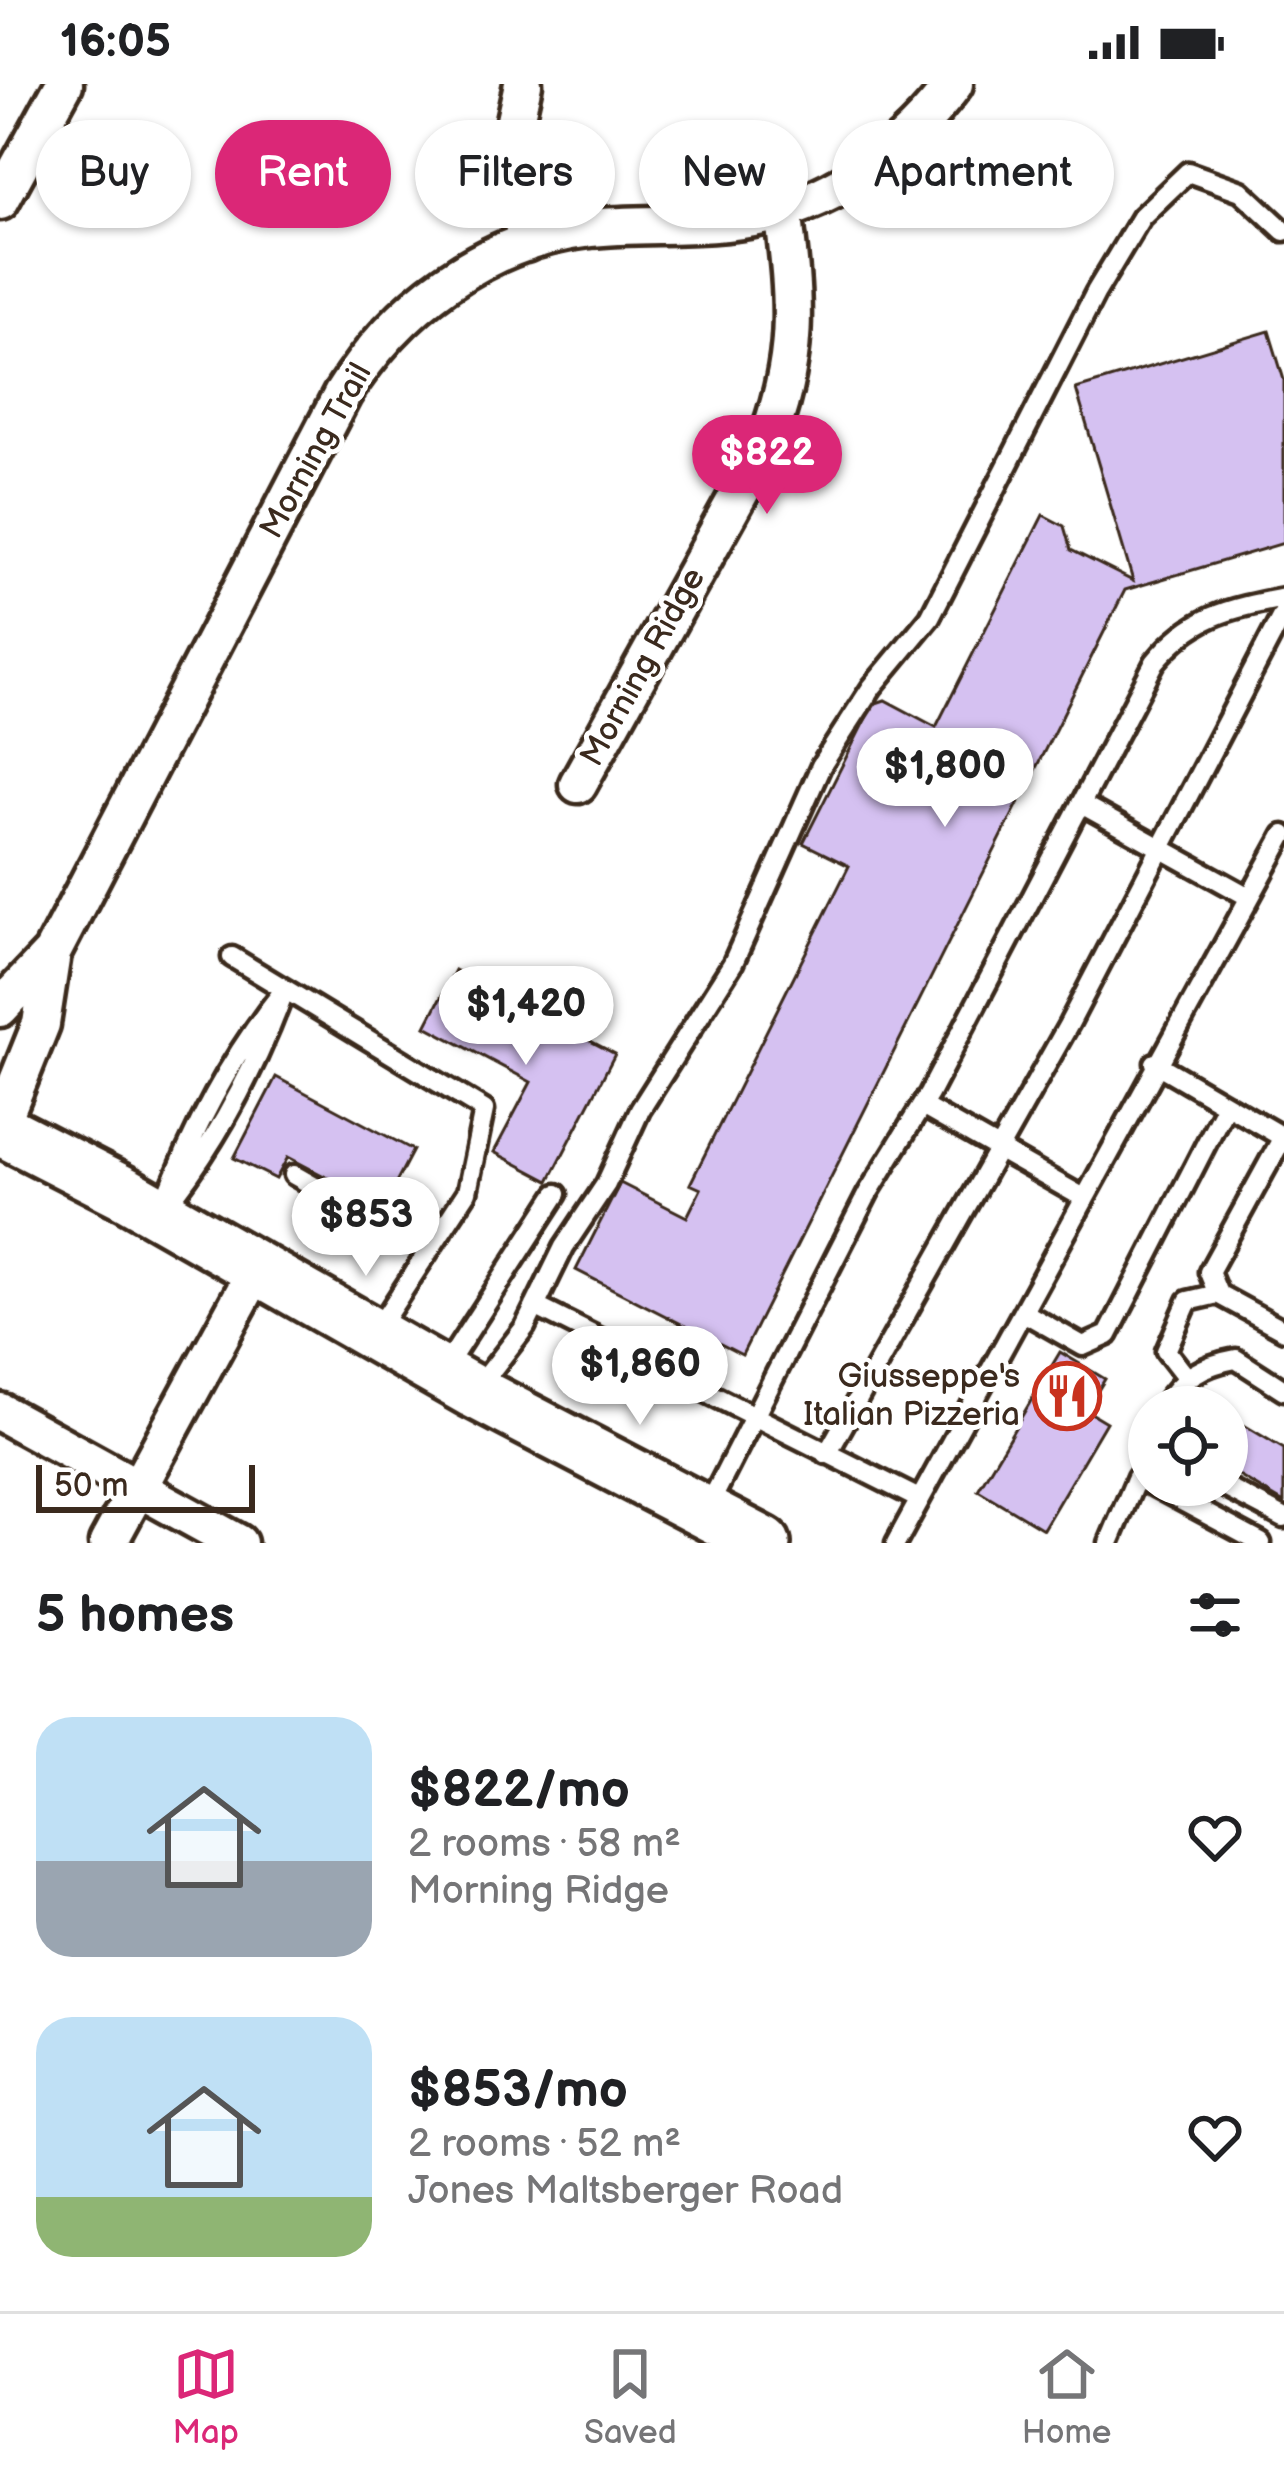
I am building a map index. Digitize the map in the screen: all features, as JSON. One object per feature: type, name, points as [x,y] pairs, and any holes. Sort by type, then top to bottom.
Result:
[{"type":"main road","points":[[0,1128],[258,1267],[458,1383],[764,1543]]},
{"type":"street","points":[[0,201],[64,84]]},
{"type":"street","points":[[523,84],[511,139],[526,243]]},
{"type":"street","name":"Morning Trail","points":[[808,201],[880,161],[954,84]]},
{"type":"street","name":"Morning Trail","points":[[0,1008],[52,953],[360,365],[432,291],[526,243],[592,228],[639,226]]},
{"type":"street","name":"Morning Ridge","points":[[578,784],[764,449],[785,397],[796,314],[785,228]]},
{"type":"street","name":"Morning Trail","points":[[0,1128],[41,1024],[52,953]]},
{"type":"street","points":[[108,1543],[258,1267]]},
{"type":"street","points":[[0,1412],[238,1543]]},
{"type":"lane","points":[[458,1383],[535,1306],[564,1247],[606,1184],[640,1110],[733,963],[821,766],[872,687],[930,617],[1096,292],[1141,217],[1188,172],[1241,191],[1284,230]]},
{"type":"lane","points":[[706,1511],[868,1193],[922,1106],[1155,662],[1179,633],[1216,614],[1284,598]]},
{"type":"lane","points":[[827,1454],[999,1150],[1284,611]]},
{"type":"lane","points":[[1081,804],[1249,897]]},
{"type":"lane","points":[[896,1543],[1284,835]]},
{"type":"lane","points":[[232,957],[484,1110],[467,1192],[374,1334]]},
{"type":"lane","points":[[161,1213],[184,1150],[245,1039],[286,989]]},
{"type":"lane","points":[[1156,1064],[1284,1138],[1209,1272],[1218,1294],[1284,1330]]},
{"type":"lane","points":[[1025,1313],[1083,1346],[1108,1335],[1226,1105]]},
{"type":"lane","points":[[922,1106],[1084,1198]]},
{"type":"lane","points":[[294,1175],[428,1251]]},
{"type":"lane","points":[[458,1383],[556,1194]]},
{"type":"lane","points":[[1187,1378],[1166,1351],[1188,1301],[1218,1294]]},
{"type":"lane","points":[[535,1306],[919,1499]]},
{"type":"lane","points":[[1180,1386],[1187,1378],[1236,1359],[1284,1390]]},
{"type":"lane","points":[[1248,1499],[1284,1518]]},
{"type":"lane","points":[[1108,1543],[1131,1506]]},
{"type":"lane","points":[[1191,1506],[1261,1543]]},
{"type":"building","points":[[1269,331],[1284,380],[1284,543],[1125,590],[742,1355],[576,1270],[620,1183],[687,1217],[701,1189],[690,1184],[849,866],[803,843],[873,704],[885,700],[936,727],[1043,515],[1064,526],[1071,550],[1133,581],[1076,389]]},
{"type":"building","points":[[455,970],[615,1054],[549,1181],[494,1152],[531,1082],[426,1026]]},
{"type":"building","points":[[276,1077],[413,1150],[383,1207],[288,1157],[276,1179],[234,1158]]},
{"type":"building","points":[[1060,1352],[1105,1379],[1086,1410],[1106,1422],[1043,1529],[978,1490]]},
{"type":"building","points":[[1248,1428],[1284,1449],[1284,1503],[1248,1482]]},
{"type":"place","name":"Giusseppe's Italian Pizzeria","points":[[1067,1396]]}]
